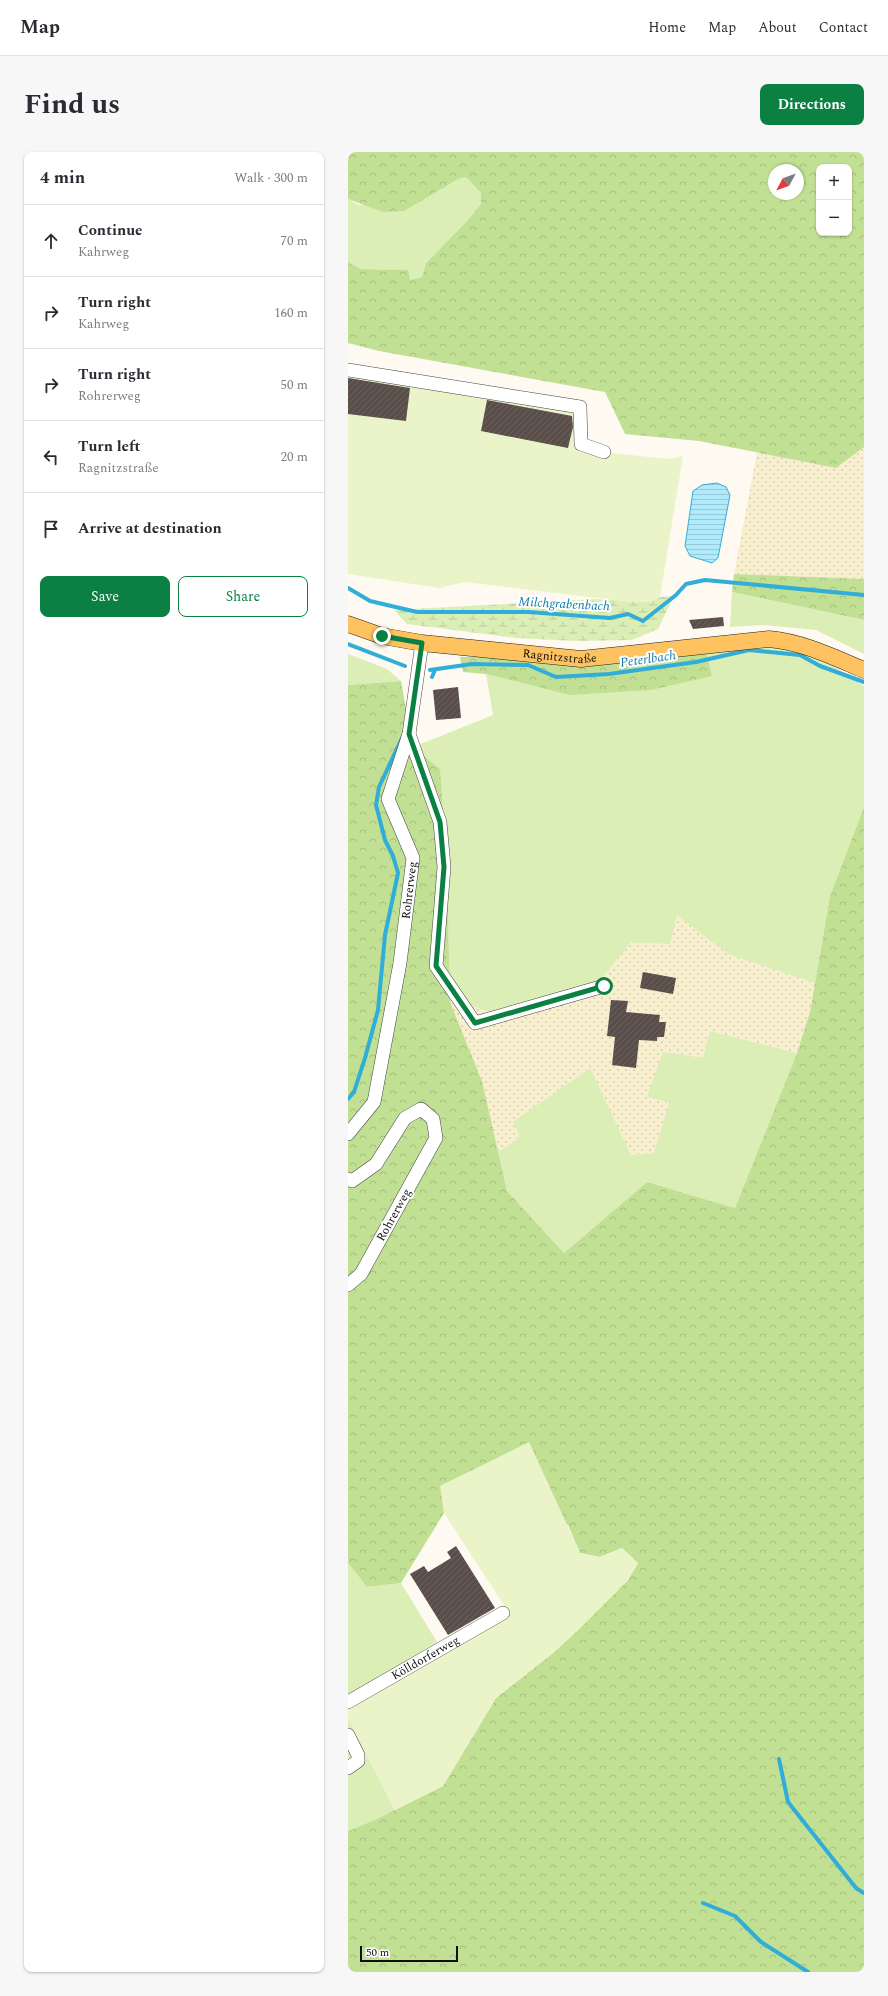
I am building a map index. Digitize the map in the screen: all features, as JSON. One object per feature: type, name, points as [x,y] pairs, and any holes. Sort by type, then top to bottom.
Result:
[{"type":"main road","name":"Ragnitzstraße","points":[[348,624],[382,636],[422,643],[581,659],[768,639],[788,640],[814,648],[864,670]]},
{"type":"street","points":[[348,370],[580,408],[581,444],[604,452]]},
{"type":"street","name":"Rohrerweg","points":[[348,1134],[374,1102],[400,963],[413,858],[388,799],[409,734],[422,643]]},
{"type":"street","points":[[409,734],[440,822],[444,867],[436,966],[475,1023],[604,986]]},
{"type":"street","name":"Rohrerweg","points":[[348,1179],[352,1181],[376,1164],[405,1118],[421,1109],[433,1119],[436,1138],[361,1274],[348,1285]]},
{"type":"street","name":"Kölldorferweg","points":[[348,1702],[503,1613]]},
{"type":"street","points":[[348,1735],[358,1754],[358,1761],[348,1768]]},
{"type":"shaded area","points":[[864,447],[864,579],[734,574],[757,452],[836,468]]},
{"type":"shaded area","points":[[677,914],[728,954],[815,983],[810,1012],[797,1053],[710,1031],[703,1058],[647,1096],[669,1102],[654,1153],[631,1155],[589,1068],[514,1123],[520,1137],[498,1152],[482,1081],[450,1002],[449,977],[598,982],[631,942]]},
{"type":"green space","points":[[348,152],[864,152],[864,447],[836,468],[699,441],[625,434],[605,392],[379,351],[348,343],[348,262],[361,269],[408,270],[410,280],[422,277],[426,263],[469,219],[481,204],[481,193],[466,177],[458,179],[404,211],[383,212],[348,199]]},
{"type":"green space","points":[[466,177],[481,193],[481,204],[469,219],[426,263],[422,277],[410,280],[384,269],[361,269],[348,262],[348,199],[359,205],[429,195],[458,179]]},
{"type":"green space","points":[[348,370],[580,407],[581,444],[604,452],[668,459],[683,456],[660,597],[650,602],[630,602],[465,582],[439,588],[348,574]]},
{"type":"green space","points":[[734,574],[864,579],[864,620],[732,592]]},
{"type":"green space","points":[[732,592],[864,620],[864,654],[816,630],[763,625],[730,627]]},
{"type":"green space","points":[[674,596],[658,629],[632,640],[576,641],[516,638],[407,624],[394,610],[596,599],[650,602],[660,597]]},
{"type":"green space","points":[[746,647],[787,647],[821,658],[864,686],[864,807],[830,896],[815,983],[728,954],[677,915],[670,944],[631,942],[599,982],[489,1012],[468,1004],[449,977],[447,874],[413,747],[493,715],[486,674],[569,695],[712,676],[707,653]]},
{"type":"green space","points":[[707,653],[712,676],[651,690],[569,695],[486,674],[463,672],[460,657],[503,657],[587,665],[634,663],[675,656]]},
{"type":"green space","points":[[348,654],[387,669],[401,681],[348,685]]},
{"type":"green space","points":[[401,681],[413,747],[440,769],[447,874],[450,1002],[482,1081],[507,1191],[564,1253],[647,1182],[735,1208],[797,1053],[810,1012],[830,896],[864,807],[864,1972],[348,1972],[348,1831],[377,1819],[443,1786],[496,1698],[553,1653],[577,1631],[628,1580],[638,1563],[622,1548],[600,1557],[580,1553],[568,1525],[441,1486],[444,1513],[401,1583],[367,1587],[348,1563],[348,685]]},
{"type":"green space","points":[[710,1031],[797,1053],[735,1208],[647,1182],[564,1253],[507,1191],[498,1152],[520,1137],[513,1122],[590,1068],[631,1155],[654,1153],[669,1102],[647,1097],[663,1052],[703,1058]]},
{"type":"green space","points":[[529,1442],[580,1553],[600,1557],[622,1548],[638,1563],[628,1580],[577,1631],[553,1653],[496,1698],[443,1786],[395,1810],[348,1718],[348,1709],[509,1613],[444,1513],[440,1486]]},
{"type":"green space","points":[[348,1563],[367,1587],[401,1583],[437,1642],[348,1697]]},
{"type":"green space","points":[[348,1718],[395,1810],[348,1831]]},
{"type":"water","points":[[717,483],[726,487],[730,495],[718,558],[712,563],[690,556],[685,546],[693,491],[702,485]]},
{"type":"building","points":[[348,378],[410,388],[406,421],[348,414]]},
{"type":"building","points":[[487,400],[572,416],[573,427],[568,448],[481,431]]},
{"type":"building","points":[[723,617],[724,626],[693,629],[689,620]]},
{"type":"building","points":[[458,687],[461,718],[436,720],[433,690]]},
{"type":"building","points":[[643,972],[676,978],[673,994],[640,988]]},
{"type":"building","points":[[611,1000],[628,1001],[626,1012],[660,1015],[659,1022],[666,1022],[664,1037],[657,1037],[657,1041],[639,1040],[636,1068],[612,1065],[615,1037],[607,1036]]},
{"type":"building","points":[[456,1546],[495,1608],[448,1635],[410,1574],[424,1566],[428,1572],[451,1558],[447,1552]]},
{"type":"waterway","name":"Milchgrabenbach","points":[[348,588],[370,601],[417,612],[528,612],[610,618],[628,614],[643,621],[676,595],[686,584],[705,580],[864,595]]},
{"type":"waterway","name":"Peterlbach","points":[[348,644],[405,666]]},
{"type":"waterway","name":"Peterlbach","points":[[430,670],[472,664],[528,665],[556,677],[609,674],[696,662],[749,650],[800,655],[820,666],[864,682]]},
{"type":"waterway","name":"Peterlbach","points":[[432,677],[435,670]]},
{"type":"waterway","points":[[348,1099],[354,1092],[378,1010],[385,935],[398,873],[393,856],[385,840],[376,805],[379,787],[402,738]]},
{"type":"waterway","points":[[779,1759],[788,1802],[856,1888],[864,1893]]},
{"type":"waterway","points":[[703,1903],[735,1916],[761,1942],[808,1972]]},
{"type":"route","points":[[382,636],[422,643],[409,734],[440,822],[444,867],[436,966],[475,1023],[604,986]]}]
